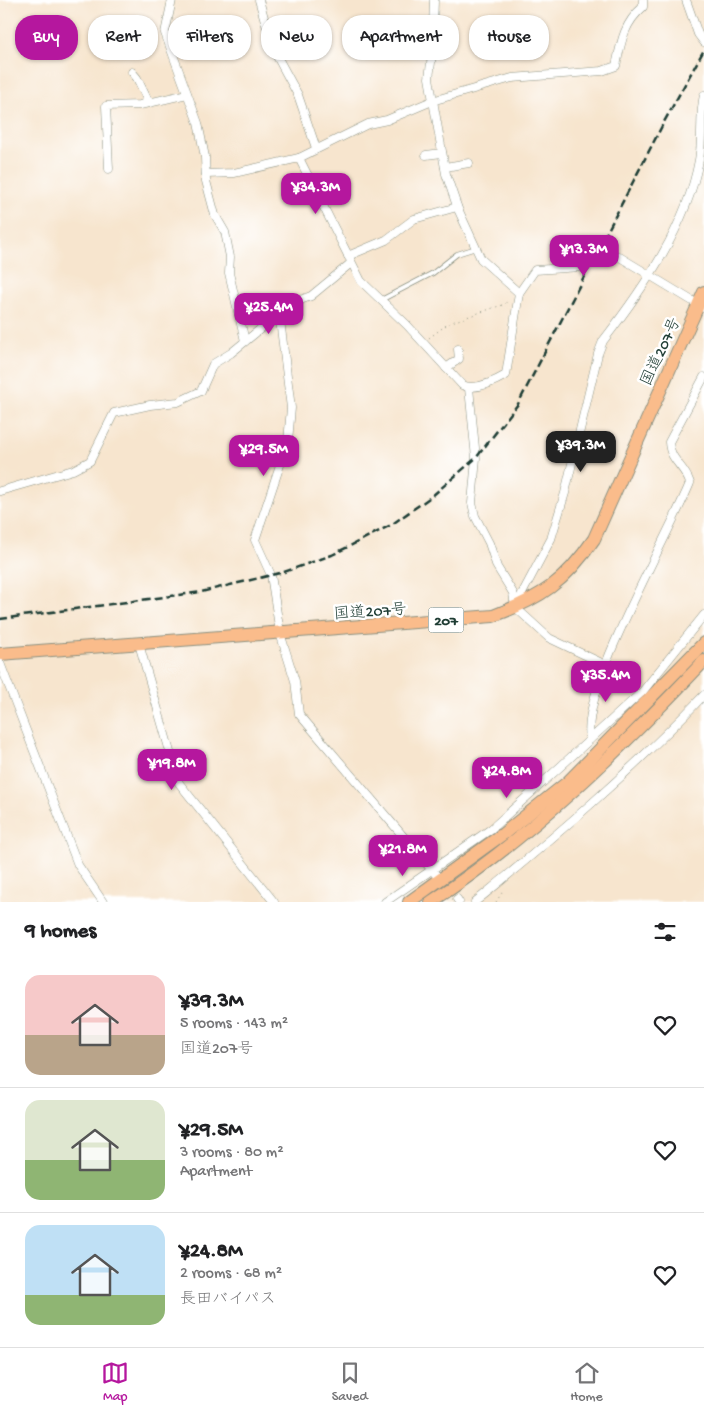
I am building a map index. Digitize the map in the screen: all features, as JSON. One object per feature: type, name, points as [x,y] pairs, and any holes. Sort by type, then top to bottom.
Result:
[{"type":"highway","name":"国道207号","points":[[0,654],[493,616],[544,594],[583,555],[594,539],[664,378],[703,302]]},
{"type":"highway","points":[[409,902],[496,840],[568,782],[704,643]]},
{"type":"highway","points":[[431,902],[514,842],[574,790],[646,722],[704,661]]},
{"type":"street","points":[[172,0],[165,33],[198,123],[206,157],[206,174],[215,215],[225,232],[230,257],[229,273],[245,341]]},
{"type":"street","points":[[259,0],[273,49],[298,95],[316,148]]},
{"type":"street","points":[[434,0],[429,78],[444,167],[457,206],[481,259],[519,293]]},
{"type":"street","points":[[206,174],[234,173],[299,158],[368,124],[387,120],[432,101],[512,78],[602,71],[616,66],[625,29],[633,15],[643,7],[643,0]]},
{"type":"street","points":[[686,0],[698,34],[704,42]]},
{"type":"street","points":[[132,72],[149,103]]},
{"type":"street","points":[[109,169],[106,106],[149,103],[187,94]]},
{"type":"street","points":[[515,607],[551,539],[565,493],[598,354],[603,342],[651,275],[674,233],[699,162],[704,95]]},
{"type":"street","points":[[426,155],[442,153]]},
{"type":"street","points":[[299,158],[318,197],[328,212],[349,260],[361,281],[382,300],[462,384],[469,388],[494,382],[506,374],[519,293],[535,270],[580,267],[590,257],[608,254],[622,257],[651,275],[703,302]]},
{"type":"street","points":[[444,167],[469,163]]},
{"type":"street","points":[[0,491],[73,470],[90,461],[114,413],[150,405],[178,402],[201,391],[213,364],[245,341],[279,312],[292,303],[311,296],[349,260],[386,240],[414,219],[457,206]]},
{"type":"street","points":[[571,248],[573,266]]},
{"type":"street","points":[[279,312],[291,408],[288,441],[255,540],[271,575],[280,633],[295,681],[299,714],[435,873]]},
{"type":"street","points":[[446,368],[459,359],[458,350]]},
{"type":"street","points":[[590,739],[588,727],[606,665],[690,483],[687,474],[669,453],[669,442],[704,377]]},
{"type":"street","points":[[469,388],[476,458],[472,503],[475,516],[490,543],[497,567],[513,593],[515,607],[549,638],[606,665]]},
{"type":"street","points":[[385,902],[435,873],[491,829],[643,691],[704,615]]},
{"type":"street","points":[[139,644],[180,783],[274,902]]},
{"type":"street","points":[[0,663],[78,865],[103,902]]},
{"type":"street","points":[[475,902],[586,810],[649,752],[704,695]]},
{"type":"lane","points":[[382,300],[433,273],[446,260],[476,248]]},
{"type":"path","points":[[423,343],[449,323],[502,305],[519,293]]},
{"type":"railway","points":[[0,619],[201,592],[284,572],[332,555],[391,525],[432,496],[476,458],[518,404],[664,122],[704,50]]}]
